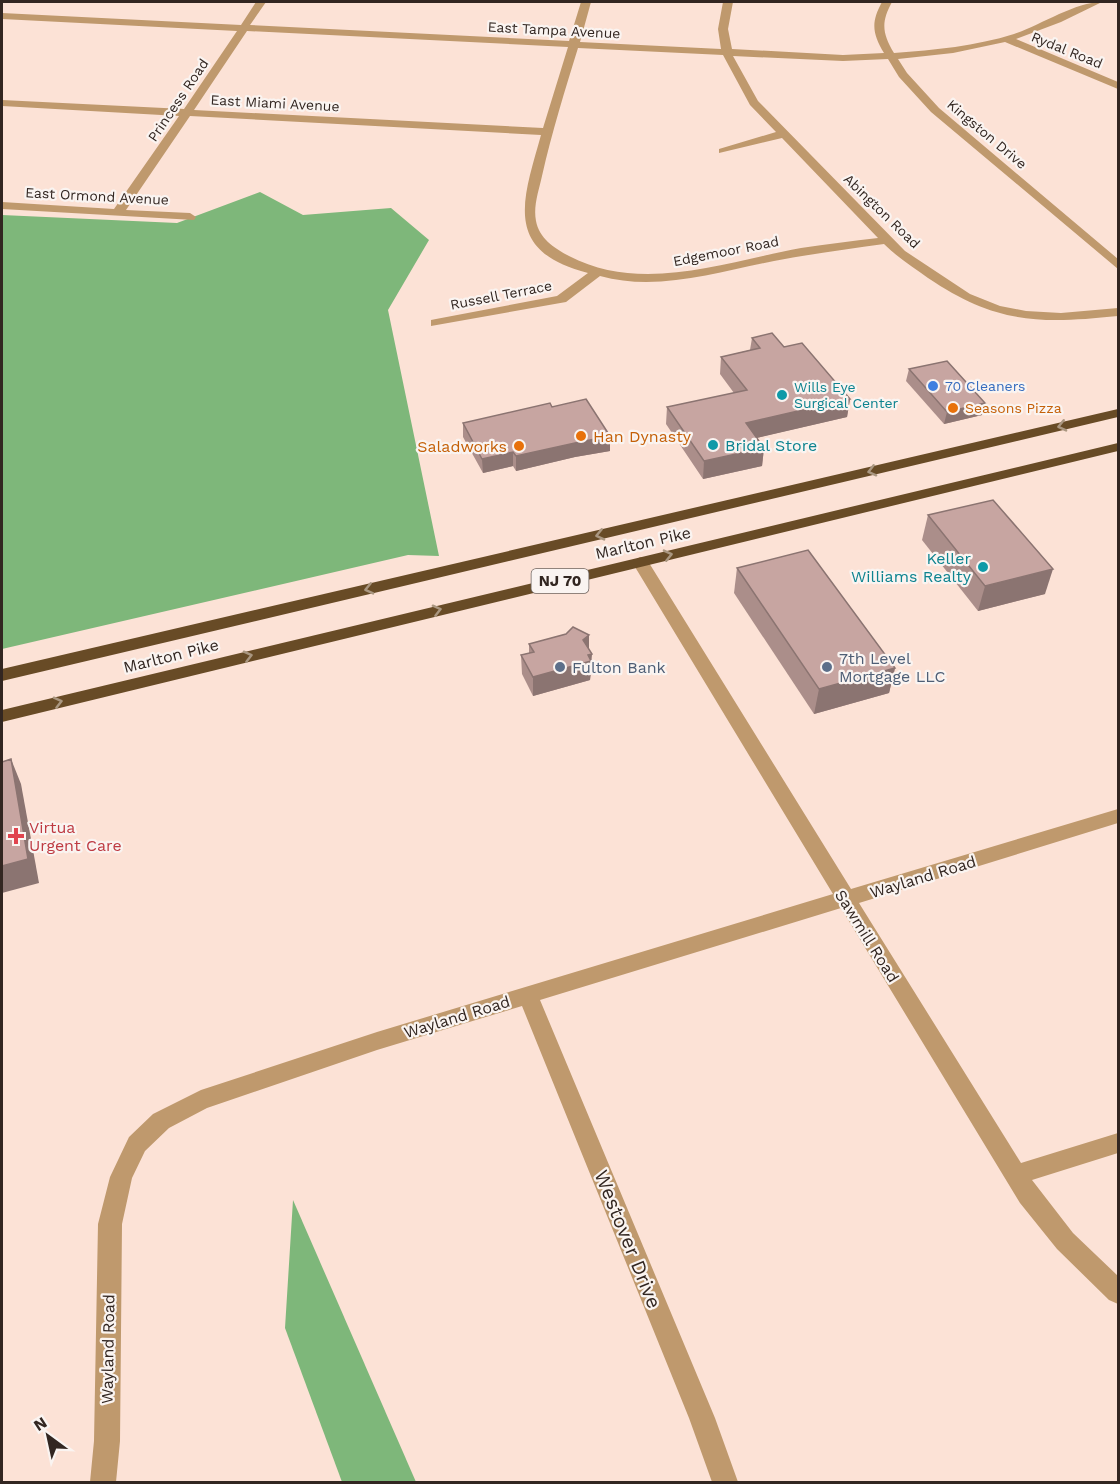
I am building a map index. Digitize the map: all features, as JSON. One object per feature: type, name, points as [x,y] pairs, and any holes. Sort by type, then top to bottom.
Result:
[{"type":"highway","name":"Marlton Pike","points":[[2,675],[1119,413]]},
{"type":"highway","name":"Marlton Pike","points":[[2,716],[1119,447]]},
{"type":"street","name":"Princess Road","points":[[117,213],[188,113],[261,2]]},
{"type":"street","name":"Edgemoor Road","points":[[586,2],[546,132],[530,208],[529,218],[533,231],[543,246],[559,257],[598,272],[642,278],[676,277],[800,252],[887,240]]},
{"type":"street","name":"Abington Road","points":[[728,2],[723,13],[722,41],[754,103],[902,254],[941,283],[965,297],[997,309],[1061,317],[1119,312]]},
{"type":"street","name":"Kingston Drive","points":[[887,2],[878,18],[882,41],[903,75],[935,110],[1119,265]]},
{"type":"street","name":"East Tampa Avenue","points":[[2,16],[843,58],[891,57],[966,48],[1006,39],[1043,26],[1097,2]]},
{"type":"street","name":"Rydal Road","points":[[1006,39],[1119,86]]},
{"type":"street","name":"East Miami Avenue","points":[[2,103],[546,132]]},
{"type":"street","points":[[723,151],[747,142],[783,134]]},
{"type":"street","name":"East Ormond Avenue","points":[[2,206],[190,217]]},
{"type":"street","name":"Russell Terrace","points":[[436,324],[561,298],[598,272]]},
{"type":"street","name":"Sawmill Road","points":[[640,562],[845,900],[1028,1195],[1065,1241],[1119,1292]]},
{"type":"street","name":"Wayland Road","points":[[103,1482],[107,1441],[110,1224],[121,1177],[137,1144],[161,1121],[201,1100],[377,1041],[1119,816]]},
{"type":"street","name":"Westover Drive","points":[[528,996],[702,1419],[725,1482]]},
{"type":"street","points":[[1015,1175],[1119,1143]]},
{"type":"green space","points":[[260,192],[303,215],[391,208],[429,240],[388,310],[439,556],[408,555],[2,649],[2,215],[177,223]]},
{"type":"green space","points":[[293,1200],[416,1482],[342,1482],[285,1328]]},
{"type":"building","points":[[772,333],[784,347],[802,343],[850,399],[746,423],[764,448],[704,461],[667,407],[747,390],[721,357],[760,348],[752,338]]},
{"type":"building","points":[[947,361],[985,403],[947,412],[909,369]]},
{"type":"building","points":[[586,399],[610,436],[516,456],[513,452],[482,459],[463,423],[550,403],[552,407]]},
{"type":"building","points":[[993,500],[1053,569],[985,586],[928,515]]},
{"type":"building","name":"7th Level Mortgage LLC","points":[[808,550],[895,668],[819,689],[737,568]]},
{"type":"building","points":[[573,627],[589,635],[583,640],[592,654],[588,655],[591,661],[533,677],[521,655],[534,652],[529,644],[566,634]]},
{"type":"building","points":[[11,759],[28,859],[2,866],[2,762]]},
{"type":"place","name":"70 Cleaners","points":[[933,386]]},
{"type":"place","name":"Wills Eye Surgical Center","points":[[782,395]]},
{"type":"place","name":"Seasons Pizza","points":[[953,408]]},
{"type":"place","name":"Han Dynasty","points":[[581,436]]},
{"type":"place","name":"Bridal Store","points":[[713,445]]},
{"type":"place","name":"Saladworks","points":[[519,446]]},
{"type":"place","name":"Keller Williams Realty","points":[[983,567]]},
{"type":"place","name":"Fulton Bank","points":[[560,667]]},
{"type":"place","name":"7th Level Mortgage LLC","points":[[827,667]]},
{"type":"place","name":"Virtua Urgent Care","points":[[16,836]]}]
